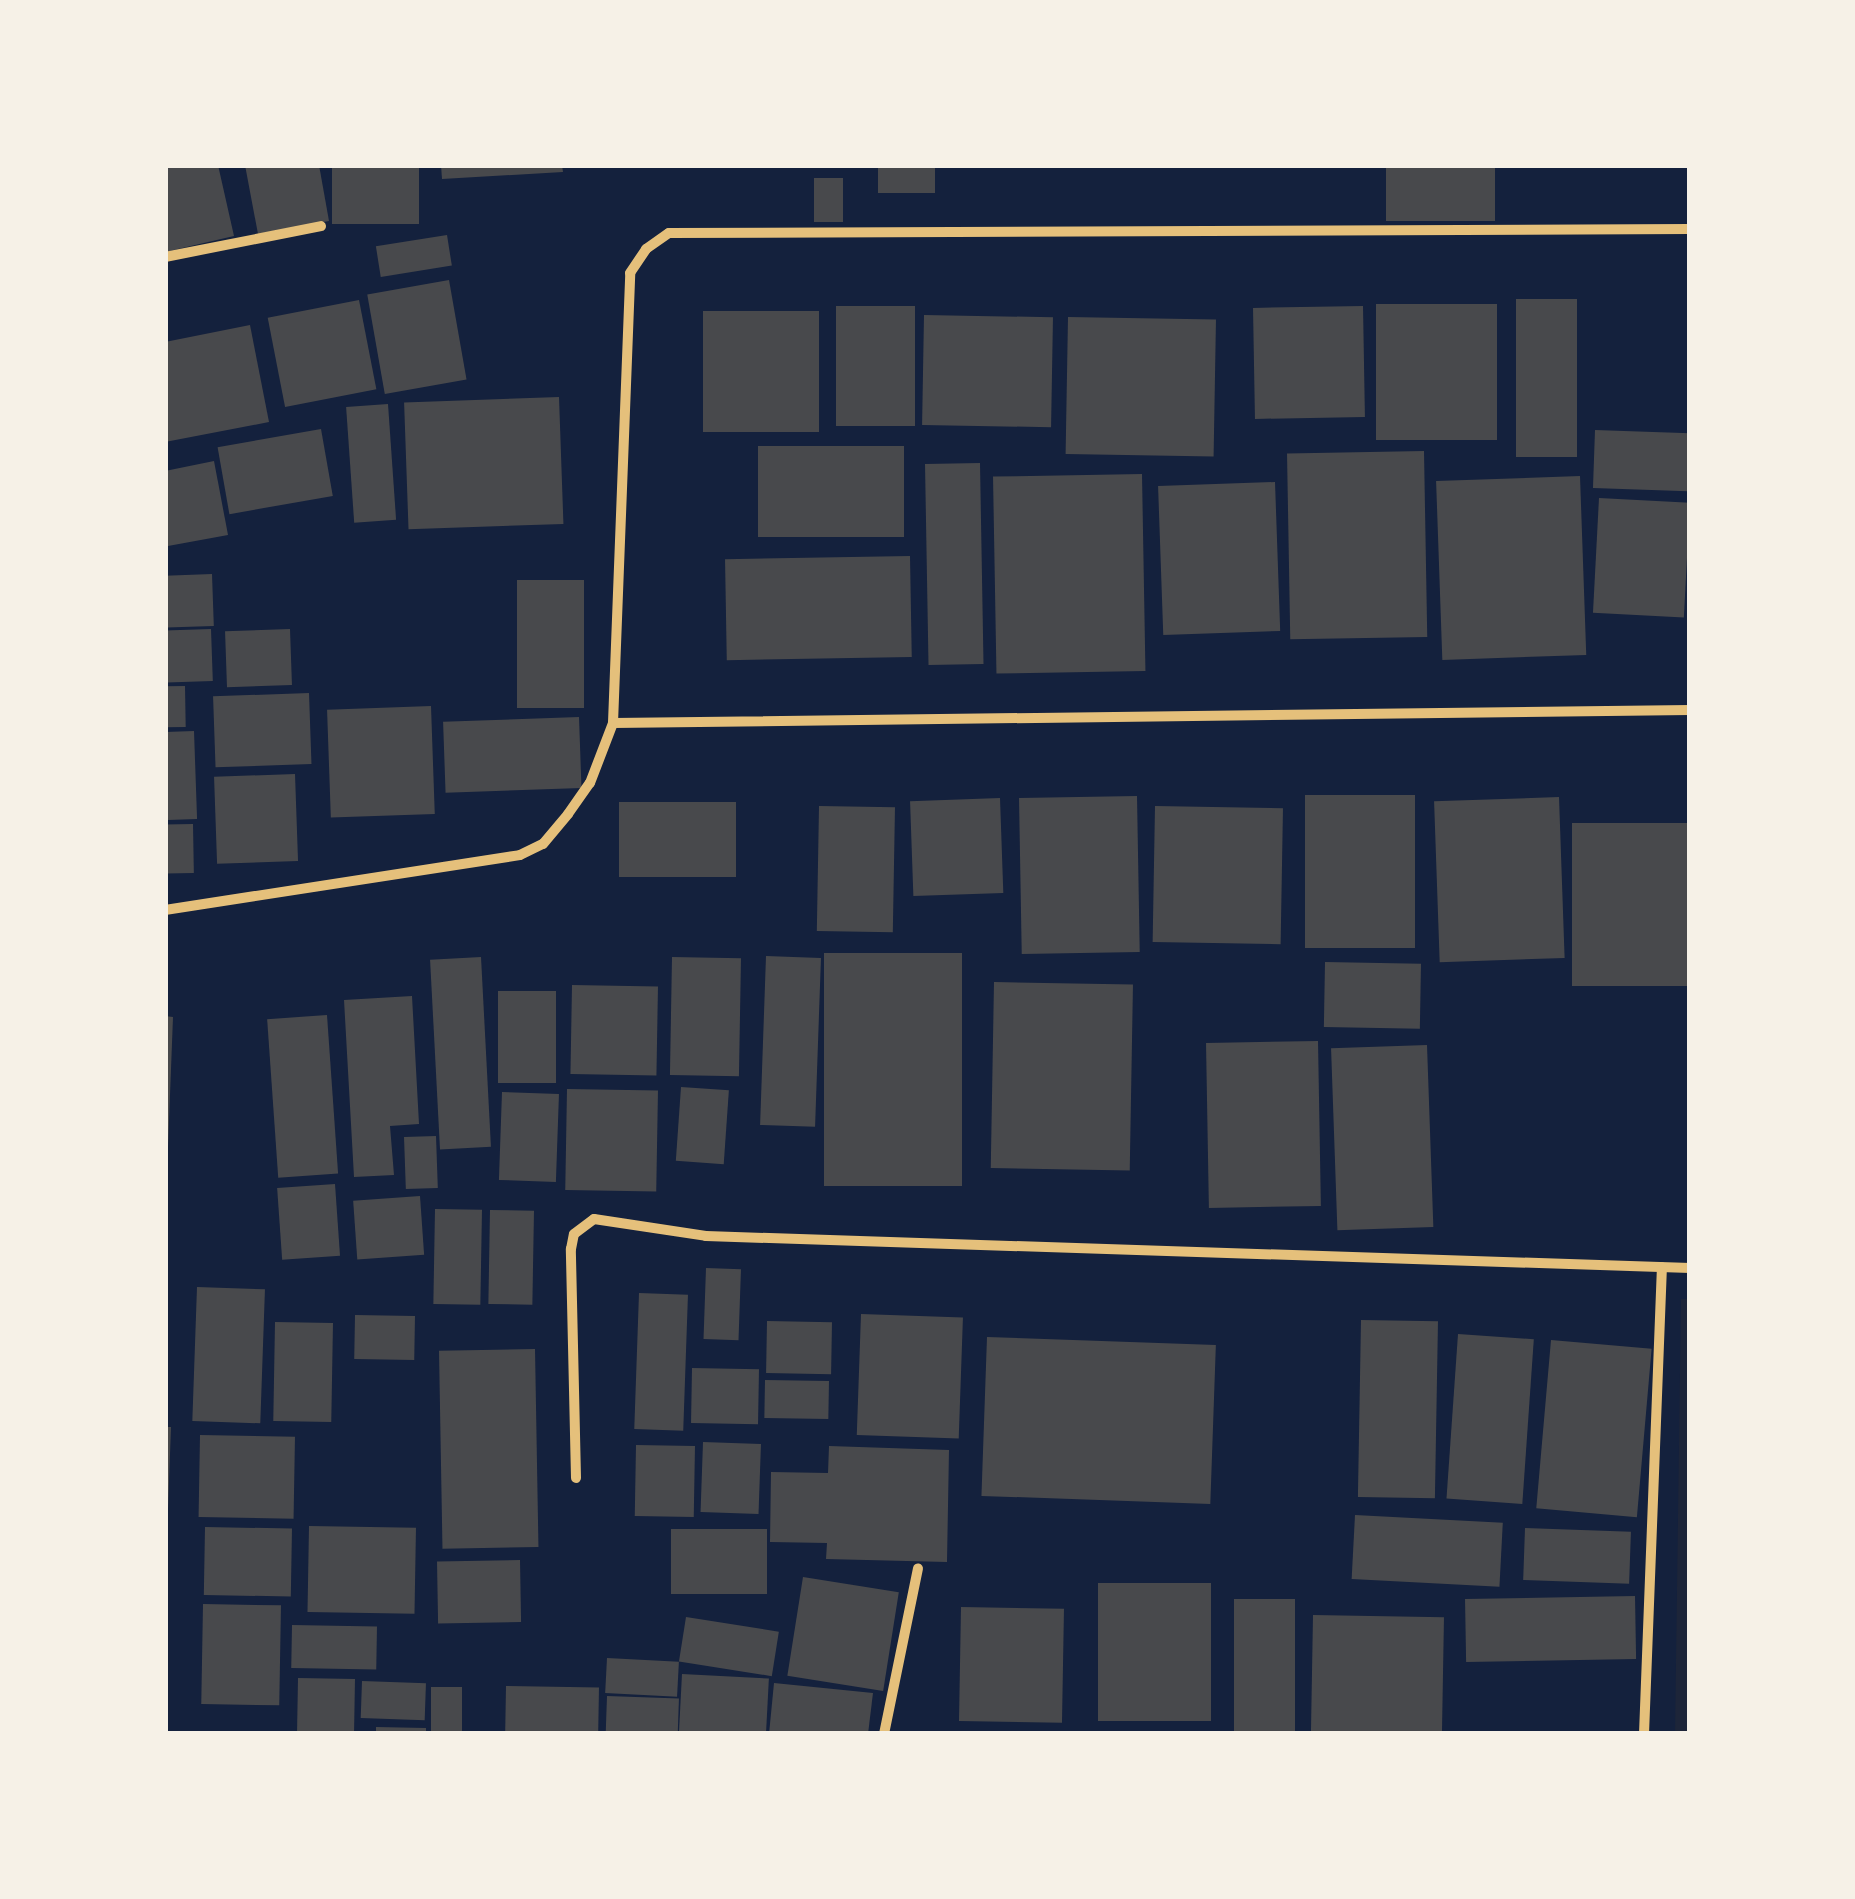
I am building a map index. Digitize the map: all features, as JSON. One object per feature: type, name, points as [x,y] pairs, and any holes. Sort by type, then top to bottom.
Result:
[{"type":"street","points":[[165,257],[321,226]]},
{"type":"street","points":[[165,910],[520,856],[543,844],[579,798],[590,782],[613,723],[630,273],[646,249],[668,232],[1690,229]]},
{"type":"street","points":[[613,723],[1690,710]]},
{"type":"street","points":[[576,1478],[571,1248],[574,1234],[594,1220],[706,1236],[1690,1268]]},
{"type":"street","points":[[1644,1734],[1662,1267]]},
{"type":"street","points":[[884,1734],[918,1568]]},
{"type":"shaded area","points":[[1681,1299],[1690,1299],[1690,1734],[1675,1734]]},
{"type":"building","points":[[165,165],[218,165],[234,236],[165,252]]},
{"type":"building","points":[[245,165],[319,165],[329,221],[258,234]]},
{"type":"building","points":[[332,165],[419,165],[419,224],[332,224]]},
{"type":"building","points":[[441,165],[562,165],[563,172],[442,179]]},
{"type":"building","points":[[878,165],[935,165],[935,193],[878,193]]},
{"type":"building","points":[[1386,165],[1495,165],[1495,221],[1386,221]]},
{"type":"building","points":[[814,178],[843,178],[843,222],[814,222]]},
{"type":"building","points":[[447,235],[452,266],[381,277],[376,246]]},
{"type":"building","points":[[449,280],[467,379],[385,394],[367,294]]},
{"type":"building","points":[[1516,299],[1577,299],[1577,457],[1516,457]]},
{"type":"building","points":[[359,300],[376,389],[285,407],[268,318]]},
{"type":"building","points":[[1376,304],[1497,304],[1497,440],[1376,440]]},
{"type":"building","points":[[836,306],[915,306],[915,426],[836,426]]},
{"type":"building","points":[[1363,306],[1365,417],[1255,419],[1253,308]]},
{"type":"building","points":[[703,311],[819,311],[819,432],[703,432]]},
{"type":"building","points":[[924,315],[1053,317],[1051,427],[922,425]]},
{"type":"building","points":[[1068,317],[1216,320],[1214,457],[1066,454]]},
{"type":"building","points":[[250,325],[269,422],[165,442],[165,342]]},
{"type":"building","points":[[559,397],[563,524],[409,529],[404,402]]},
{"type":"building","points":[[388,404],[396,520],[354,523],[346,407]]},
{"type":"building","points":[[321,429],[333,496],[229,514],[218,447]]},
{"type":"building","points":[[1595,430],[1690,433],[1688,491],[1593,488]]},
{"type":"building","points":[[758,446],[904,446],[904,537],[758,537]]},
{"type":"building","points":[[1424,451],[1427,637],[1290,639],[1287,453]]},
{"type":"building","points":[[214,461],[228,535],[168,546],[165,471]]},
{"type":"building","points":[[980,463],[984,664],[929,665],[925,464]]},
{"type":"building","points":[[1142,474],[1145,671],[996,674],[993,477]]},
{"type":"building","points":[[1580,476],[1586,655],[1442,660],[1436,481]]},
{"type":"building","points":[[1275,482],[1280,631],[1163,635],[1158,486]]},
{"type":"building","points":[[1599,498],[1690,503],[1684,618],[1593,613]]},
{"type":"building","points":[[910,556],[912,657],[727,660],[725,559]]},
{"type":"building","points":[[212,574],[214,626],[167,628],[165,576]]},
{"type":"building","points":[[517,580],[584,580],[584,708],[517,708]]},
{"type":"building","points":[[211,629],[213,681],[167,683],[165,631]]},
{"type":"building","points":[[290,629],[292,685],[227,687],[225,631]]},
{"type":"building","points":[[165,686],[185,686],[186,727],[166,727]]},
{"type":"building","points":[[309,693],[311,764],[216,767],[213,696]]},
{"type":"building","points":[[431,706],[435,814],[331,818],[327,710]]},
{"type":"building","points":[[579,717],[581,788],[446,793],[443,722]]},
{"type":"building","points":[[194,731],[197,819],[168,820],[165,732]]},
{"type":"building","points":[[295,774],[298,861],[217,864],[214,777]]},
{"type":"building","points":[[1305,795],[1415,795],[1415,948],[1305,948]]},
{"type":"building","points":[[1137,796],[1140,952],[1022,954],[1019,798]]},
{"type":"building","points":[[1559,797],[1565,958],[1440,962],[1434,801]]},
{"type":"building","points":[[1000,798],[1003,893],[913,896],[910,801]]},
{"type":"building","points":[[619,802],[736,802],[736,877],[619,877]]},
{"type":"building","points":[[819,806],[895,807],[893,932],[817,931]]},
{"type":"building","points":[[1155,806],[1283,808],[1281,944],[1153,942]]},
{"type":"building","points":[[1572,823],[1690,823],[1690,986],[1572,986]]},
{"type":"building","points":[[165,824],[193,824],[194,873],[166,873]]},
{"type":"building","points":[[824,953],[962,953],[962,1186],[824,1186]]},
{"type":"building","points":[[766,956],[821,958],[815,1127],[760,1125]]},
{"type":"building","points":[[481,957],[491,1147],[440,1149],[430,960]]},
{"type":"building","points":[[672,957],[741,958],[739,1076],[670,1075]]},
{"type":"building","points":[[1325,962],[1421,964],[1420,1029],[1324,1027]]},
{"type":"building","points":[[994,982],[1133,984],[1130,1170],[991,1168]]},
{"type":"building","points":[[572,985],[658,987],[656,1075],[570,1074]]},
{"type":"building","points":[[498,991],[556,991],[556,1083],[498,1083]]},
{"type":"building","points":[[412,996],[419,1124],[390,1126],[394,1175],[354,1177],[344,1000]]},
{"type":"building","points":[[327,1015],[338,1174],[278,1178],[267,1019]]},
{"type":"building","points":[[165,1016],[173,1017],[168,1147],[165,1147]]},
{"type":"building","points":[[1318,1041],[1321,1206],[1209,1208],[1206,1043]]},
{"type":"building","points":[[1427,1045],[1433,1227],[1337,1230],[1331,1048]]},
{"type":"building","points":[[681,1087],[729,1090],[724,1164],[676,1161]]},
{"type":"building","points":[[567,1089],[658,1091],[656,1192],[565,1190]]},
{"type":"building","points":[[502,1092],[559,1094],[556,1182],[499,1180]]},
{"type":"building","points":[[436,1136],[438,1188],[406,1189],[404,1137]]},
{"type":"building","points":[[335,1184],[340,1256],[282,1260],[277,1188]]},
{"type":"building","points":[[420,1196],[424,1255],[357,1260],[353,1201]]},
{"type":"building","points":[[435,1209],[482,1210],[480,1305],[433,1304]]},
{"type":"building","points":[[490,1210],[534,1211],[532,1305],[488,1304]]},
{"type":"building","points":[[706,1268],[741,1269],[739,1340],[704,1339]]},
{"type":"building","points":[[197,1287],[265,1289],[260,1423],[192,1421]]},
{"type":"building","points":[[639,1293],[688,1295],[683,1431],[634,1429]]},
{"type":"building","points":[[861,1314],[963,1318],[959,1438],[857,1435]]},
{"type":"building","points":[[355,1315],[415,1316],[414,1360],[354,1359]]},
{"type":"building","points":[[1361,1320],[1438,1321],[1435,1498],[1358,1497]]},
{"type":"building","points":[[767,1321],[832,1322],[831,1374],[766,1373]]},
{"type":"building","points":[[275,1322],[333,1323],[331,1422],[273,1421]]},
{"type":"building","points":[[1458,1334],[1534,1339],[1522,1504],[1446,1499]]},
{"type":"building","points":[[987,1337],[1216,1345],[1210,1504],[981,1496]]},
{"type":"building","points":[[1551,1340],[1652,1349],[1637,1517],[1536,1508]]},
{"type":"building","points":[[535,1349],[538,1547],[442,1549],[439,1351]]},
{"type":"building","points":[[692,1368],[759,1369],[758,1424],[691,1423]]},
{"type":"building","points":[[765,1380],[829,1381],[828,1419],[764,1418]]},
{"type":"building","points":[[165,1427],[171,1427],[168,1509],[165,1509]]},
{"type":"building","points":[[200,1435],[295,1437],[294,1519],[199,1517]]},
{"type":"building","points":[[703,1442],[761,1444],[759,1514],[701,1512]]},
{"type":"building","points":[[636,1445],[695,1446],[694,1517],[635,1516]]},
{"type":"building","points":[[829,1446],[949,1450],[947,1562],[826,1559],[827,1543],[770,1542],[771,1472],[828,1473]]},
{"type":"building","points":[[1355,1515],[1503,1523],[1499,1587],[1352,1579]]},
{"type":"building","points":[[309,1526],[416,1528],[414,1614],[307,1612]]},
{"type":"building","points":[[205,1527],[292,1529],[291,1597],[204,1595]]},
{"type":"building","points":[[1525,1528],[1631,1532],[1629,1584],[1523,1580]]},
{"type":"building","points":[[671,1529],[767,1529],[767,1594],[671,1594]]},
{"type":"building","points":[[520,1560],[521,1622],[438,1623],[437,1561]]},
{"type":"building","points":[[803,1577],[899,1592],[883,1691],[787,1676]]},
{"type":"building","points":[[1098,1583],[1211,1583],[1211,1721],[1098,1721]]},
{"type":"building","points":[[1635,1596],[1636,1659],[1466,1662],[1465,1599]]},
{"type":"building","points":[[1234,1599],[1295,1599],[1295,1733],[1234,1733]]},
{"type":"building","points":[[203,1604],[281,1605],[279,1705],[201,1704]]},
{"type":"building","points":[[961,1607],[1064,1609],[1062,1723],[959,1721]]},
{"type":"building","points":[[1313,1615],[1444,1617],[1442,1734],[1311,1734]]},
{"type":"building","points":[[686,1617],[779,1632],[772,1676],[679,1661]]},
{"type":"building","points":[[292,1625],[377,1626],[376,1669],[291,1668]]},
{"type":"building","points":[[607,1658],[679,1662],[677,1697],[605,1693]]},
{"type":"building","points":[[682,1674],[769,1679],[766,1734],[679,1734]]},
{"type":"building","points":[[298,1678],[355,1679],[354,1734],[297,1734]]},
{"type":"building","points":[[362,1681],[426,1683],[425,1720],[361,1718]]},
{"type":"building","points":[[774,1683],[873,1693],[868,1734],[769,1734]]},
{"type":"building","points":[[506,1686],[599,1688],[598,1734],[505,1734]]},
{"type":"building","points":[[431,1687],[462,1687],[462,1734],[431,1734]]},
{"type":"building","points":[[607,1696],[679,1699],[678,1734],[606,1734]]},
{"type":"building","points":[[376,1727],[426,1728],[426,1734],[376,1734]]}]
